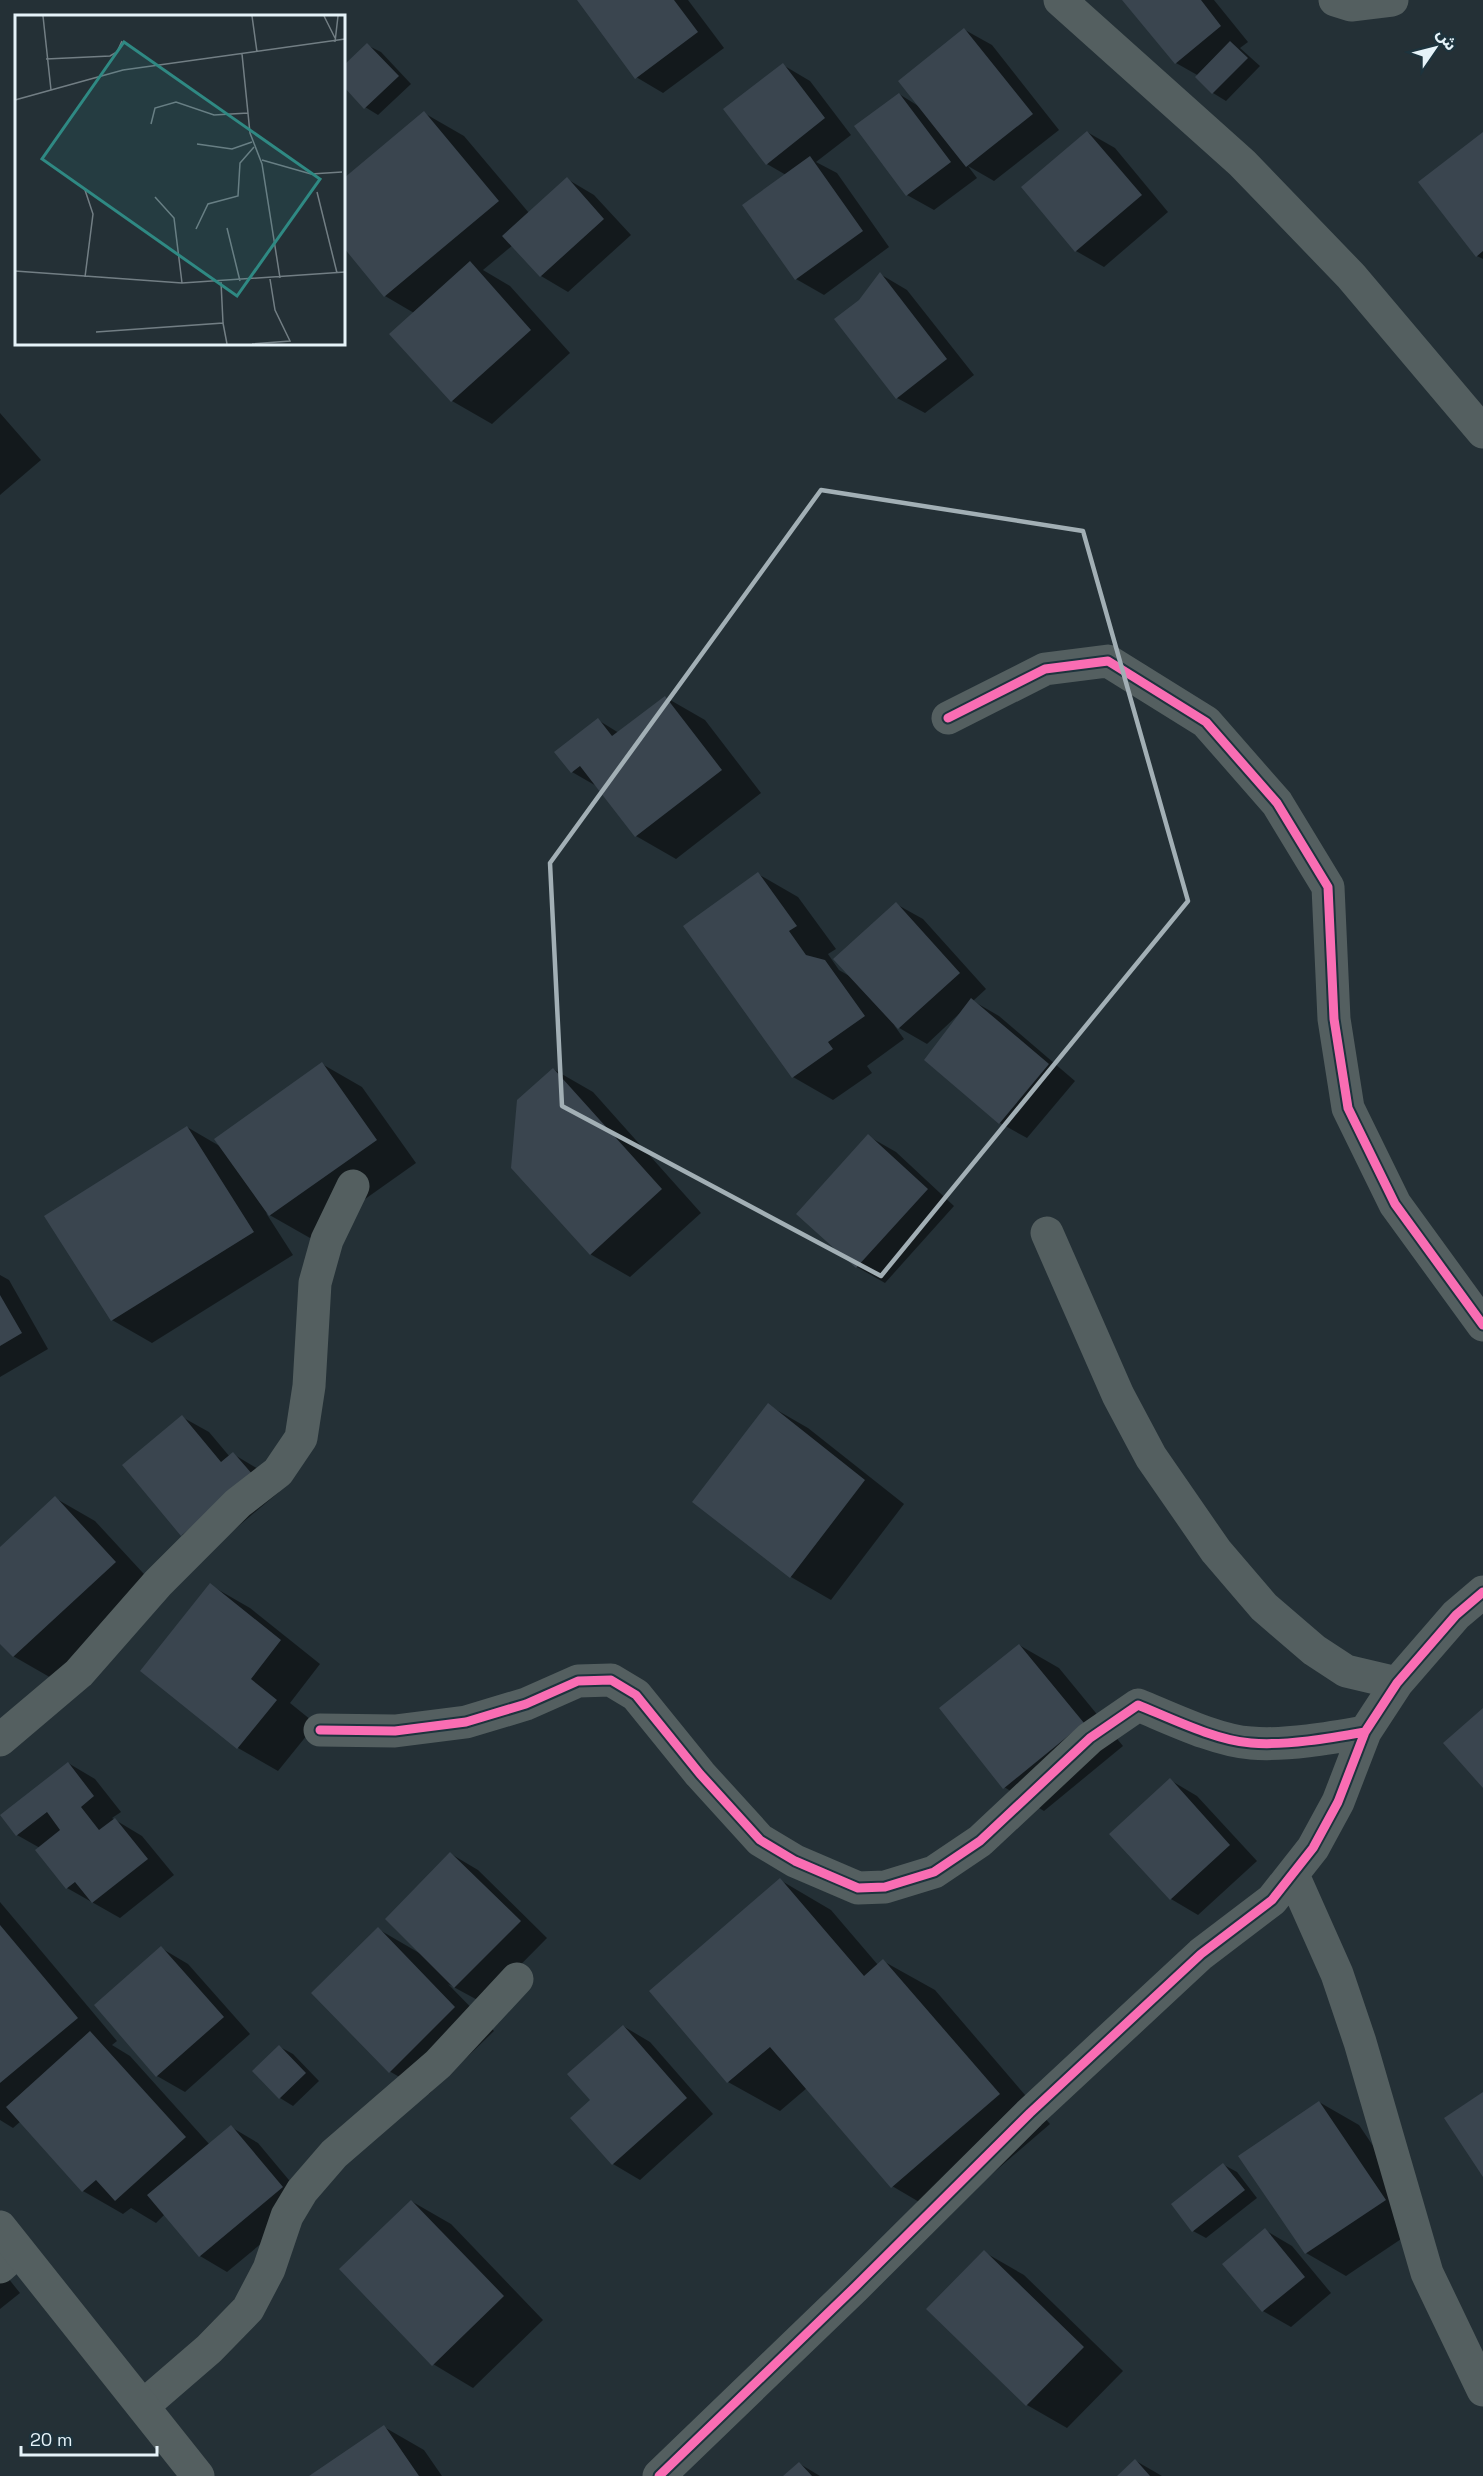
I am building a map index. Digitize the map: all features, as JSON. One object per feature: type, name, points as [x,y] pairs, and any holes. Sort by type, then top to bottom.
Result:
[{"type":"street","points":[[1060,0],[1242,163],[1351,276],[1483,432]]},
{"type":"street","points":[[1335,0],[1352,5],[1392,0]]},
{"type":"street","points":[[948,718],[1045,669],[1108,661],[1206,722],[1277,803],[1328,887],[1334,1019],[1348,1108],[1395,1204],[1483,1325]]},
{"type":"street","points":[[0,1740],[79,1673],[158,1583],[238,1503],[278,1472],[301,1438],[309,1386],[315,1283],[327,1240],[353,1186]]},
{"type":"street","points":[[1047,1233],[1118,1395],[1151,1457],[1216,1551],[1264,1607],[1314,1650],[1346,1671],[1397,1683]]},
{"type":"street","points":[[659,2476],[855,2287],[1030,2113],[1201,1954],[1272,1900],[1313,1848],[1338,1802],[1365,1732],[1397,1683],[1456,1615],[1483,1592]]},
{"type":"street","points":[[320,1730],[395,1731],[466,1722],[526,1704],[578,1681],[611,1680],[636,1695],[700,1774],[760,1840],[795,1861],[858,1888],[885,1887],[934,1872],[980,1841],[1090,1738],[1138,1705],[1198,1730],[1250,1743],[1322,1739],[1365,1732]]},
{"type":"street","points":[[1293,1875],[1337,1974],[1427,2273],[1483,2390]]},
{"type":"street","points":[[143,2406],[209,2349],[248,2309],[269,2269],[287,2216],[302,2191],[334,2154],[438,2064],[517,1980]]},
{"type":"street","points":[[6,2248],[143,2406],[198,2476]]},
{"type":"highlighted area","points":[[821,490],[1083,531],[1188,901],[881,1276],[562,1106],[550,863]]},
{"type":"building","points":[[577,0],[674,0],[698,32],[635,79]]},
{"type":"building","points":[[1122,0],[1201,0],[1221,26],[1175,64]]},
{"type":"building","points":[[964,28],[1033,114],[966,167],[898,81]]},
{"type":"building","points":[[1230,41],[1248,58],[1212,94],[1195,77]]},
{"type":"building","points":[[367,43],[399,76],[364,109],[345,88],[345,64]]},
{"type":"building","points":[[783,63],[825,118],[766,165],[723,109]]},
{"type":"building","points":[[899,93],[951,162],[906,196],[854,126]]},
{"type":"building","points":[[424,111],[499,201],[384,297],[345,249],[345,177]]},
{"type":"building","points":[[1087,131],[1142,195],[1075,252],[1021,187]]},
{"type":"building","points":[[1483,132],[1483,251],[1476,257],[1418,182]]},
{"type":"building","points":[[810,156],[863,231],[795,280],[742,205]]},
{"type":"building","points":[[567,177],[604,219],[540,277],[502,236]]},
{"type":"building","points":[[470,261],[531,330],[451,402],[389,334]]},
{"type":"building","points":[[880,272],[947,359],[896,399],[834,319],[859,300]]},
{"type":"building","points":[[665,696],[722,770],[635,837],[580,766],[571,773],[554,752],[598,718],[612,736]]},
{"type":"building","points":[[758,872],[797,926],[789,931],[806,955],[825,960],[865,1016],[828,1042],[833,1049],[792,1078],[683,926]]},
{"type":"building","points":[[896,902],[960,973],[898,1029],[833,959]]},
{"type":"building","points":[[971,998],[1049,1064],[999,1124],[924,1060]]},
{"type":"building","points":[[322,1062],[377,1140],[269,1216],[214,1139]]},
{"type":"building","points":[[553,1068],[662,1189],[590,1255],[511,1168],[517,1100]]},
{"type":"building","points":[[187,1126],[254,1232],[111,1321],[44,1216]]},
{"type":"building","points":[[868,1134],[928,1189],[856,1268],[796,1214]]},
{"type":"building","points":[[0,1295],[22,1333],[0,1346]]},
{"type":"building","points":[[768,1403],[865,1480],[790,1578],[692,1502]]},
{"type":"building","points":[[182,1415],[221,1462],[233,1452],[253,1475],[181,1536],[122,1465]]},
{"type":"building","points":[[55,1496],[116,1562],[13,1657],[0,1644],[0,1547]]},
{"type":"building","points":[[210,1583],[281,1640],[251,1679],[277,1700],[237,1749],[140,1671]]},
{"type":"building","points":[[1019,1644],[1084,1723],[1003,1789],[939,1708]]},
{"type":"building","points":[[1483,1708],[1483,1788],[1443,1743]]},
{"type":"building","points":[[68,1762],[94,1796],[81,1807],[99,1830],[115,1818],[148,1859],[92,1903],[75,1882],[66,1889],[35,1850],[60,1830],[47,1812],[16,1836],[0,1815]]},
{"type":"building","points":[[1170,1778],[1230,1845],[1170,1900],[1109,1834]]},
{"type":"building","points":[[450,1852],[521,1921],[454,1988],[385,1919]]},
{"type":"building","points":[[780,1878],[864,1976],[883,1959],[1000,2094],[891,2188],[770,2047],[727,2083],[649,1991]]},
{"type":"building","points":[[0,1925],[78,2018],[0,2083]]},
{"type":"building","points":[[378,1927],[455,2007],[389,2073],[311,1993]]},
{"type":"building","points":[[161,1946],[224,2017],[156,2077],[94,2005]]},
{"type":"building","points":[[623,2025],[687,2098],[612,2165],[570,2118],[590,2100],[567,2074]]},
{"type":"building","points":[[90,2031],[186,2137],[115,2201],[96,2180],[82,2192],[6,2107]]},
{"type":"building","points":[[279,2045],[306,2073],[279,2099],[252,2071]]},
{"type":"building","points":[[1483,2092],[1483,2177],[1444,2118]]},
{"type":"building","points":[[1319,2101],[1386,2200],[1305,2254],[1238,2156]]},
{"type":"building","points":[[231,2125],[283,2187],[199,2257],[147,2195]]},
{"type":"building","points":[[1223,2163],[1245,2190],[1192,2232],[1171,2204]]},
{"type":"building","points":[[411,2200],[504,2296],[432,2366],[339,2269]]},
{"type":"building","points":[[1265,2228],[1305,2277],[1262,2312],[1222,2264]]},
{"type":"building","points":[[984,2250],[1084,2347],[1026,2406],[926,2309]]},
{"type":"building","points":[[384,2425],[419,2476],[309,2476]]},
{"type":"building","points":[[1135,2459],[1150,2476],[1117,2476]]},
{"type":"building","points":[[799,2462],[812,2476],[783,2476]]},
{"type":"cycle path","points":[[948,718],[1045,669],[1108,661],[1206,722],[1277,803],[1328,887],[1334,1019],[1348,1108],[1395,1204],[1483,1325]]},
{"type":"cycle path","points":[[659,2476],[855,2287],[1030,2113],[1201,1954],[1272,1900],[1313,1848],[1338,1802],[1365,1732],[1397,1683],[1456,1615],[1483,1592]]},
{"type":"cycle path","points":[[320,1730],[395,1731],[466,1722],[526,1704],[578,1681],[611,1680],[636,1695],[700,1774],[760,1840],[795,1861],[858,1888],[885,1887],[934,1872],[980,1841],[1090,1738],[1138,1705],[1209,1734],[1251,1743],[1293,1742],[1365,1732]]}]
